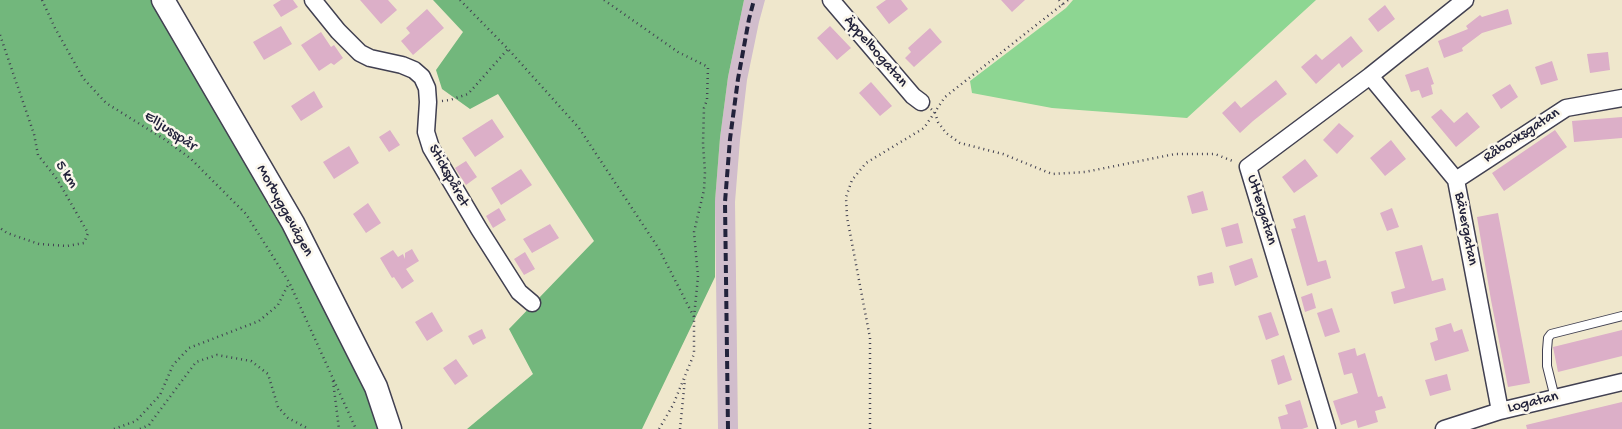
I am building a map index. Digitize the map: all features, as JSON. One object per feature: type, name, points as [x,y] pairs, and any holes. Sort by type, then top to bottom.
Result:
[{"type":"street","name":"Morbyggevägen","points":[[163,0],[293,223],[376,388],[390,429]]},
{"type":"street","name":"Stickspåret","points":[[314,0],[338,31],[360,53],[370,58],[402,65],[414,70],[422,77],[427,88],[426,132],[431,148],[478,229],[519,292],[532,303]]},
{"type":"street","name":"Äppelbogatan","points":[[831,0],[913,96],[921,102]]},
{"type":"street","name":"Uttergatan","points":[[1327,429],[1248,167],[1370,76],[1465,0]]},
{"type":"street","name":"Bävergatan","points":[[1370,76],[1456,180],[1500,411]]},
{"type":"street","name":"Råbocksgatan","points":[[1456,180],[1566,108],[1622,98]]},
{"type":"street","name":"Logatan","points":[[1444,429],[1500,411],[1622,382]]},
{"type":"lane","points":[[1554,398],[1547,366],[1548,338],[1551,334],[1622,316]]},
{"type":"path","name":"Elljusspår","points":[[42,0],[55,28],[83,78],[106,103],[164,139],[190,158],[246,214],[289,282],[356,429]]},
{"type":"path","points":[[460,0],[508,49],[579,128],[659,249],[694,317]]},
{"type":"path","points":[[604,0],[678,52],[708,67],[707,100],[704,108],[704,190],[694,232],[698,277],[694,317],[694,354],[673,405],[658,429]]},
{"type":"path","points":[[1059,0],[1063,5]]},
{"type":"path","points":[[870,429],[870,338],[851,239],[846,197],[852,180],[866,163],[924,128],[945,97],[1068,0]]},
{"type":"path","name":"5 km","points":[[0,35],[34,134],[38,155],[57,179],[88,233],[84,244],[67,246],[39,244],[7,233],[0,228]]},
{"type":"path","points":[[428,102],[450,100],[468,94],[508,49]]},
{"type":"path","points":[[921,102],[935,113],[938,122],[946,132],[960,143],[1004,154],[1052,174],[1085,172],[1175,154],[1195,153],[1215,154],[1248,167]]},
{"type":"path","points":[[114,429],[136,420],[160,395],[174,365],[189,348],[259,321],[278,305],[289,282]]},
{"type":"path","points":[[140,429],[149,425],[196,362],[217,355],[251,361],[268,374],[278,407],[288,418],[309,429]]},
{"type":"path","points":[[680,429],[685,375]]},
{"type":"path","points":[[333,378],[338,429]]},
{"type":"shaded area","points":[[744,0],[765,0],[747,80],[735,202],[738,429],[718,429],[715,201],[720,138],[728,77]]},
{"type":"green space","points":[[0,0],[163,0],[390,429],[0,429]]},
{"type":"green space","points":[[433,0],[744,0],[728,77],[720,138],[715,201],[715,277],[642,429],[467,429],[533,374],[509,329],[594,241],[498,94],[470,109],[442,89],[436,70],[463,32]]},
{"type":"green space","points":[[1073,0],[1316,0],[1187,118],[1052,108],[972,93],[970,81],[1066,8]]},
{"type":"building","points":[[281,0],[293,0],[298,7],[281,17],[273,5]]},
{"type":"building","points":[[360,0],[388,0],[397,10],[381,24]]},
{"type":"building","points":[[886,0],[901,0],[908,9],[889,24],[876,7]]},
{"type":"building","points":[[1001,0],[1025,0],[1012,12]]},
{"type":"building","points":[[1385,5],[1395,19],[1378,32],[1368,19]]},
{"type":"building","points":[[427,9],[444,28],[413,55],[401,41],[410,33],[406,28]]},
{"type":"building","points":[[1508,9],[1512,24],[1482,33],[1462,48],[1463,51],[1444,58],[1438,41],[1468,29],[1466,26],[1480,15],[1482,17]]},
{"type":"building","points":[[281,26],[292,44],[264,60],[253,42]]},
{"type":"building","points":[[830,26],[851,48],[837,60],[817,38]]},
{"type":"building","points":[[930,28],[942,42],[914,67],[905,58],[911,52],[908,48]]},
{"type":"building","points":[[321,32],[331,47],[334,45],[343,58],[334,65],[331,63],[319,71],[301,45]]},
{"type":"building","points":[[1351,36],[1363,51],[1342,68],[1339,63],[1316,84],[1301,67],[1316,54],[1322,60]]},
{"type":"building","points":[[1608,52],[1610,70],[1590,73],[1587,54]]},
{"type":"building","points":[[1552,61],[1558,80],[1541,85],[1535,67]]},
{"type":"building","points":[[1428,67],[1434,84],[1431,85],[1433,94],[1422,98],[1419,90],[1411,92],[1405,75]]},
{"type":"building","points":[[1276,80],[1287,94],[1240,133],[1222,113],[1235,101],[1241,108]]},
{"type":"building","points":[[871,82],[892,106],[880,116],[859,93]]},
{"type":"building","points":[[1510,84],[1518,97],[1501,109],[1492,95]]},
{"type":"building","points":[[314,91],[323,107],[301,121],[291,106]]},
{"type":"building","points":[[1441,109],[1454,123],[1467,112],[1480,127],[1456,147],[1431,117]]},
{"type":"building","points":[[1622,117],[1622,138],[1574,142],[1572,121]]},
{"type":"building","points":[[492,119],[504,137],[475,157],[462,138]]},
{"type":"building","points":[[1339,123],[1354,136],[1337,154],[1323,140]]},
{"type":"building","points":[[390,130],[400,145],[389,152],[379,137]]},
{"type":"building","points":[[1555,130],[1567,147],[1504,191],[1492,173]]},
{"type":"building","points":[[1391,140],[1406,159],[1385,176],[1370,158]]},
{"type":"building","points":[[349,146],[359,163],[334,179],[323,162]]},
{"type":"building","points":[[1305,159],[1318,176],[1294,193],[1282,177]]},
{"type":"building","points":[[466,161],[477,177],[466,185],[455,168]]},
{"type":"building","points":[[521,169],[532,185],[501,205],[491,188]]},
{"type":"building","points":[[1203,191],[1208,210],[1192,214],[1187,196]]},
{"type":"building","points":[[368,203],[381,223],[366,233],[353,214]]},
{"type":"building","points":[[499,208],[506,220],[493,228],[486,216]]},
{"type":"building","points":[[1392,208],[1399,227],[1387,231],[1380,213]]},
{"type":"building","points":[[1498,213],[1530,383],[1508,387],[1477,217]]},
{"type":"building","points":[[1305,215],[1318,262],[1326,260],[1331,278],[1307,286],[1291,229],[1296,228],[1293,219]]},
{"type":"building","points":[[1238,223],[1243,243],[1226,247],[1221,228]]},
{"type":"building","points":[[550,224],[559,238],[532,253],[523,239]]},
{"type":"building","points":[[1422,245],[1432,281],[1443,278],[1446,290],[1394,304],[1391,292],[1405,288],[1395,252]]},
{"type":"building","points":[[412,249],[419,261],[406,269],[414,281],[402,289],[394,277],[392,278],[380,258],[393,250],[398,257],[403,254],[405,259],[405,253]]},
{"type":"building","points":[[525,252],[535,269],[524,275],[514,259]]},
{"type":"building","points":[[1252,258],[1258,277],[1235,286],[1229,266]]},
{"type":"building","points":[[1212,272],[1214,283],[1199,286],[1197,276]]},
{"type":"building","points":[[1312,293],[1316,308],[1305,312],[1301,297]]},
{"type":"building","points":[[1332,308],[1340,332],[1325,337],[1317,313]]},
{"type":"building","points":[[432,312],[443,331],[427,341],[415,322]]},
{"type":"building","points":[[1271,312],[1279,335],[1266,340],[1258,316]]},
{"type":"building","points":[[1451,323],[1454,332],[1462,329],[1469,351],[1435,361],[1430,343],[1438,340],[1435,328]]},
{"type":"building","points":[[482,329],[486,338],[473,345],[468,336]]},
{"type":"building","points":[[1622,330],[1622,356],[1558,372],[1553,347]]},
{"type":"building","points":[[1355,348],[1357,356],[1365,353],[1378,397],[1382,396],[1386,408],[1375,411],[1378,422],[1358,428],[1356,420],[1341,425],[1333,401],[1358,393],[1352,373],[1344,375],[1338,353]]},
{"type":"building","points":[[1284,355],[1292,380],[1278,385],[1271,360]]},
{"type":"building","points":[[456,359],[468,376],[455,385],[443,368]]},
{"type":"building","points":[[1447,374],[1451,390],[1430,396],[1425,380]]},
{"type":"building","points":[[1300,400],[1308,427],[1302,429],[1281,429],[1278,417],[1288,414],[1285,405]]},
{"type":"building","points":[[1622,402],[1622,429],[1527,429],[1526,425]]},
{"type":"railway","points":[[728,429],[725,202],[730,139],[738,79],[754,0]]}]
